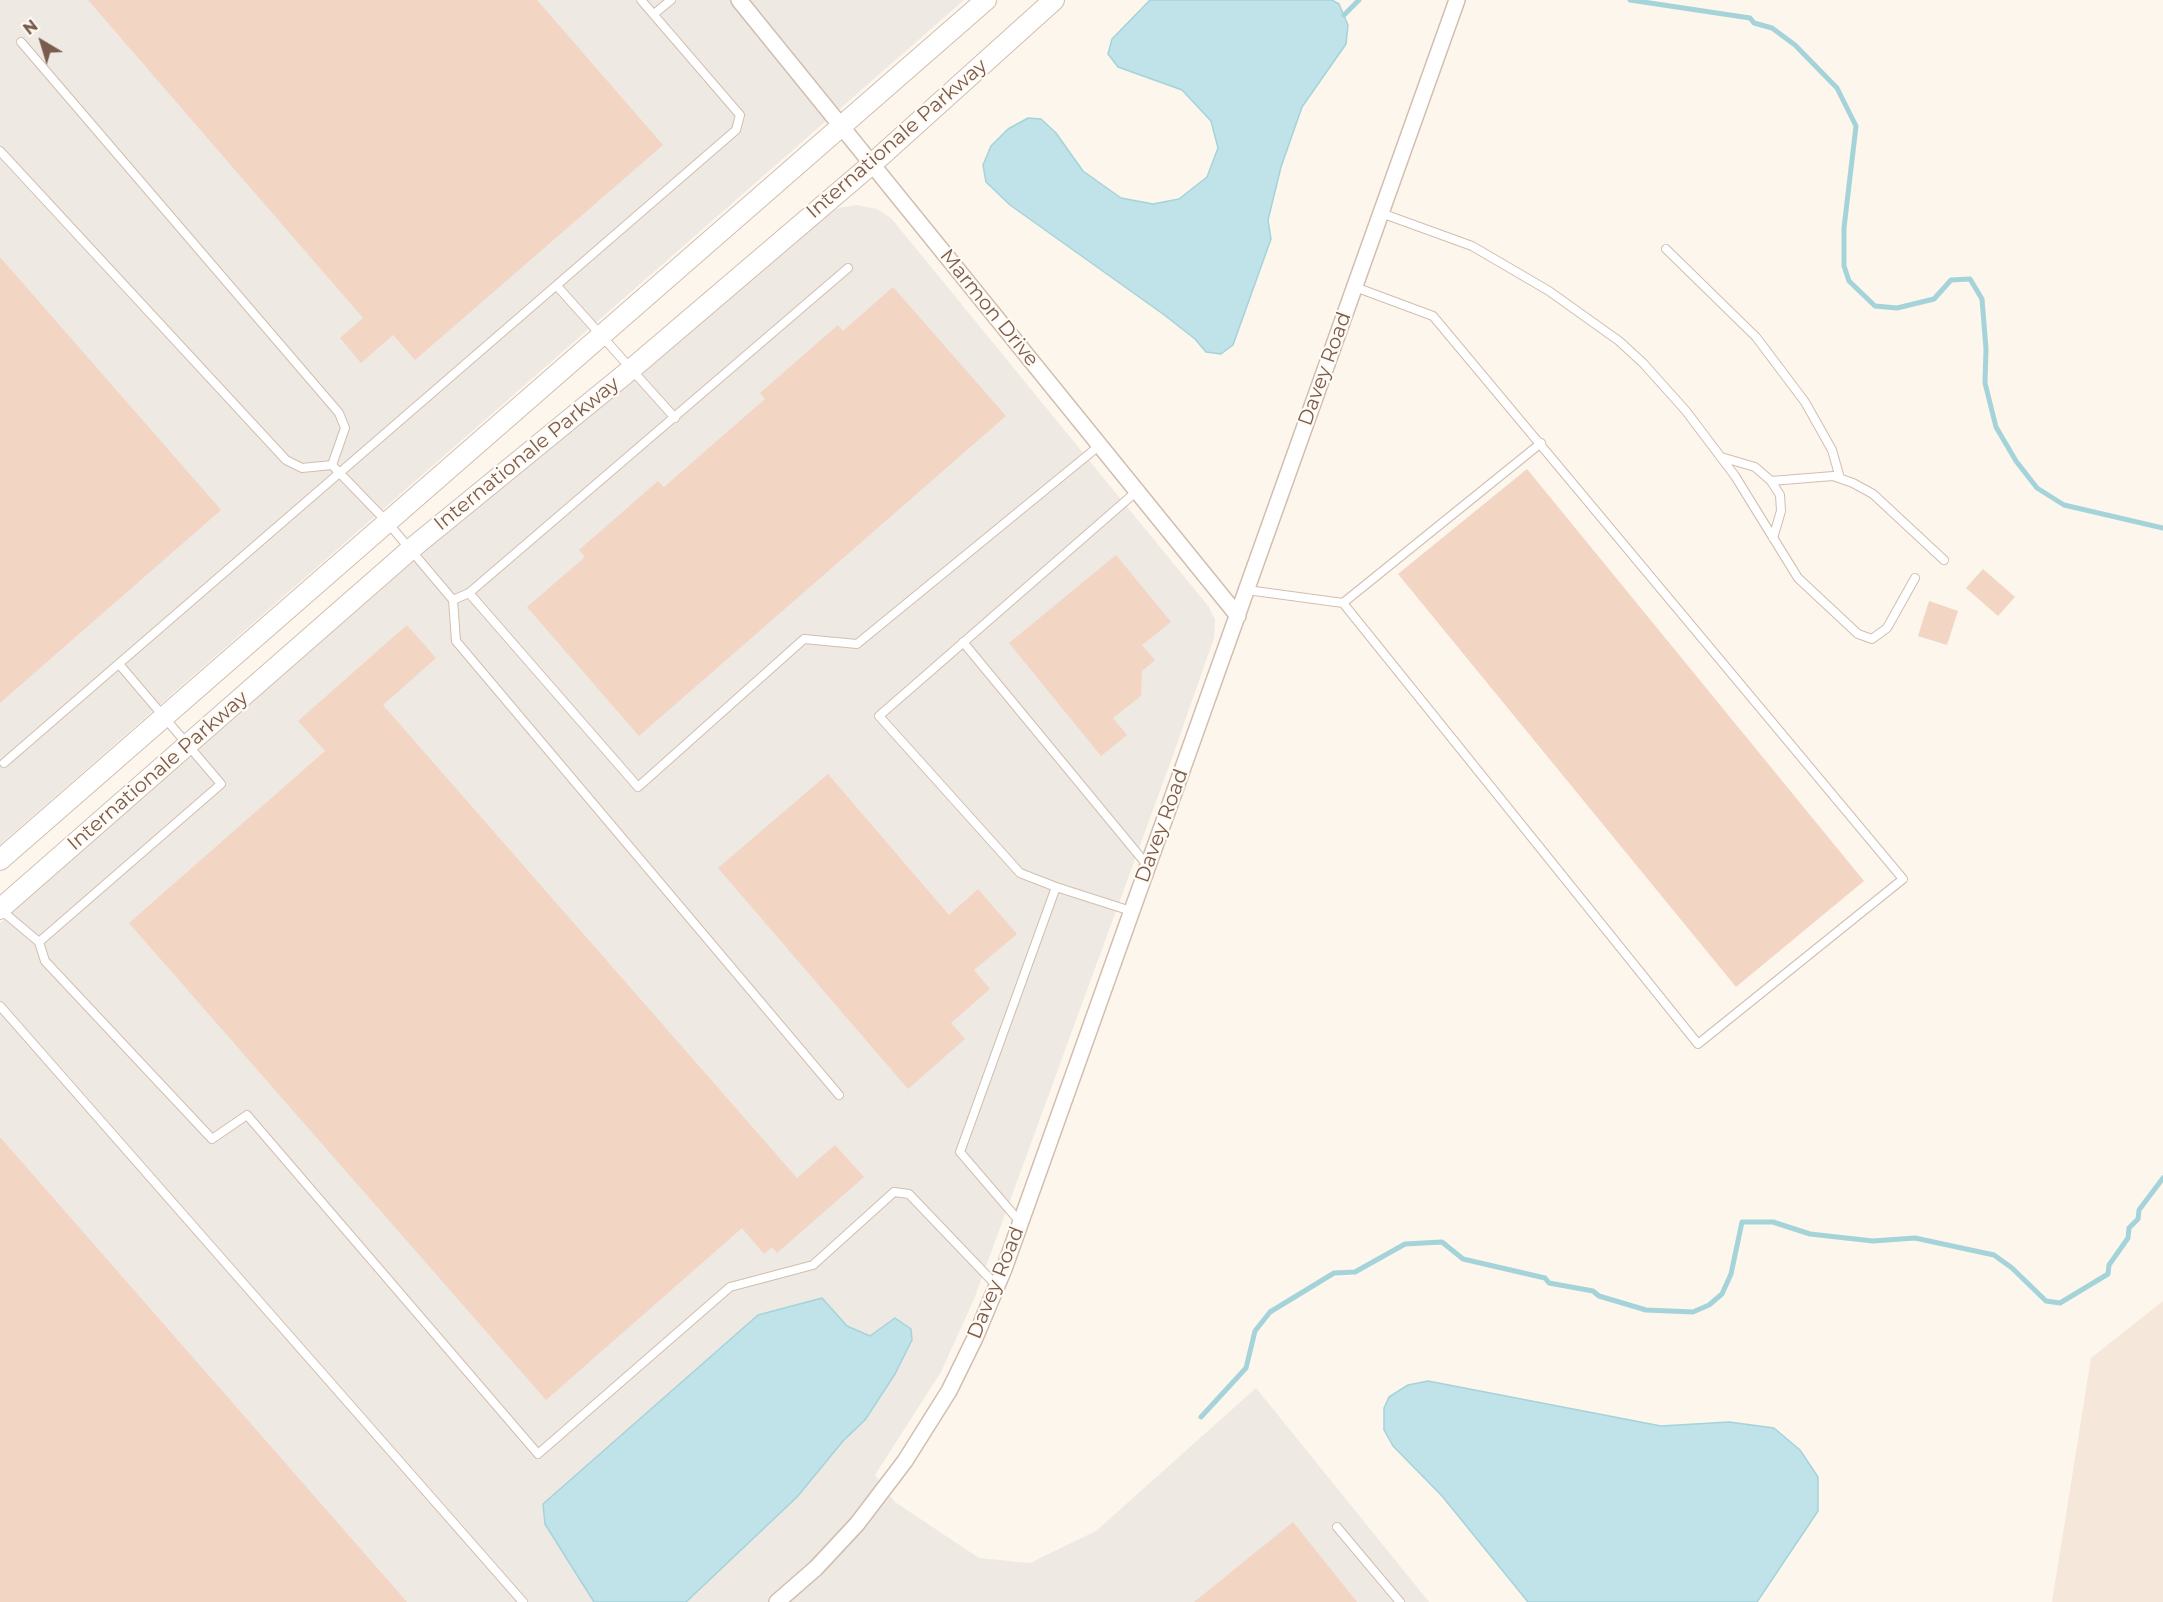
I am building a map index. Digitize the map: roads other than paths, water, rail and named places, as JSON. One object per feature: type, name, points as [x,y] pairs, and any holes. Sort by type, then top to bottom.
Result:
[{"type":"street","name":"Marmon Drive","points":[[739,0],[1238,616]]},
{"type":"street","name":"Internationale Parkway","points":[[0,860],[987,0]]},
{"type":"street","name":"Internationale Parkway","points":[[0,909],[411,549],[632,369],[873,163],[1054,0]]},
{"type":"street","name":"Davey Road","points":[[777,1602],[816,1568],[857,1524],[905,1461],[949,1391],[997,1286],[1457,0]]},
{"type":"lane","points":[[4,763],[341,474],[736,130],[740,115],[641,0]]},
{"type":"lane","points":[[654,14],[671,0]]},
{"type":"lane","points":[[21,42],[339,413],[345,428],[332,465]]},
{"type":"lane","points":[[0,151],[286,460],[302,468],[332,465]]},
{"type":"lane","points":[[1381,213],[1472,246],[1558,297],[1619,341],[1643,363],[1686,411],[1721,457],[1798,578],[1858,634],[1872,639],[1887,628],[1915,578]]},
{"type":"lane","points":[[1666,249],[1756,337],[1805,402],[1832,450],[1840,478]]},
{"type":"lane","points":[[453,600],[469,593],[848,268]]},
{"type":"lane","points":[[557,286],[675,418]]},
{"type":"lane","points":[[1247,590],[1344,603],[1698,1044],[1904,879],[1433,316],[1355,286]]},
{"type":"lane","points":[[1344,603],[1541,443]]},
{"type":"lane","points":[[469,593],[638,787],[804,639],[857,644],[1100,445]]},
{"type":"lane","points":[[1721,457],[1755,467],[1771,481],[1780,495],[1781,511],[1773,538]]},
{"type":"lane","points":[[332,465],[388,523],[453,600],[456,641],[839,1095]]},
{"type":"lane","points":[[1771,481],[1840,478],[1873,494],[1944,560]]},
{"type":"lane","points":[[1131,911],[1020,873],[879,716],[1137,491]]},
{"type":"lane","points":[[963,642],[1148,865]]},
{"type":"lane","points":[[39,942],[221,784],[119,664]]},
{"type":"lane","points":[[1020,1222],[960,1152],[1056,887]]},
{"type":"lane","points":[[0,909],[39,942],[45,961],[212,1138],[247,1115],[538,1454],[730,1287],[813,1265],[894,1192],[909,1194],[997,1286]]},
{"type":"lane","points":[[0,1006],[523,1602]]},
{"type":"lane","points":[[1337,1527],[1400,1602]]},
{"type":"water","points":[[1150,0],[1332,0],[1339,4],[1348,25],[1346,44],[1302,107],[1281,167],[1268,220],[1271,239],[1233,345],[1221,354],[1206,352],[1195,339],[1163,314],[1010,205],[986,182],[983,165],[991,146],[1008,129],[1028,118],[1041,119],[1056,133],[1083,171],[1121,198],[1153,204],[1179,199],[1207,177],[1218,148],[1211,121],[1182,90],[1118,67],[1108,54],[1112,39]]},
{"type":"water","points":[[822,1298],[847,1326],[870,1336],[895,1318],[911,1329],[912,1340],[895,1374],[865,1420],[843,1441],[797,1497],[686,1602],[594,1602],[545,1524],[543,1504],[758,1315]]},
{"type":"water","points":[[1428,1381],[1661,1426],[1729,1422],[1774,1428],[1800,1450],[1818,1477],[1818,1511],[1757,1602],[1528,1602],[1442,1496],[1393,1446],[1384,1430],[1384,1408],[1389,1397],[1408,1385]]},
{"type":"waterway","points":[[1344,15],[1359,0]]},
{"type":"waterway","points":[[1630,0],[1750,18],[1754,23],[1772,28],[1795,45],[1837,88],[1856,126],[1844,228],[1844,266],[1849,281],[1875,306],[1897,308],[1934,299],[1951,280],[1970,279],[1982,299],[1986,349],[1985,383],[1996,427],[2016,461],[2037,488],[2064,505],[2163,528]]},
{"type":"waterway","points":[[1201,1417],[1246,1368],[1255,1331],[1270,1312],[1334,1273],[1355,1272],[1405,1244],[1442,1242],[1463,1259],[1545,1278],[1549,1283],[1593,1291],[1599,1296],[1646,1310],[1693,1312],[1709,1305],[1722,1294],[1731,1274],[1742,1222],[1773,1222],[1810,1234],[1873,1241],[1915,1238],[1994,1255],[2012,1268],[2046,1301],[2060,1303],[2108,1274],[2109,1265],[2128,1238],[2129,1228],[2138,1219],[2139,1210],[2163,1178]]}]
